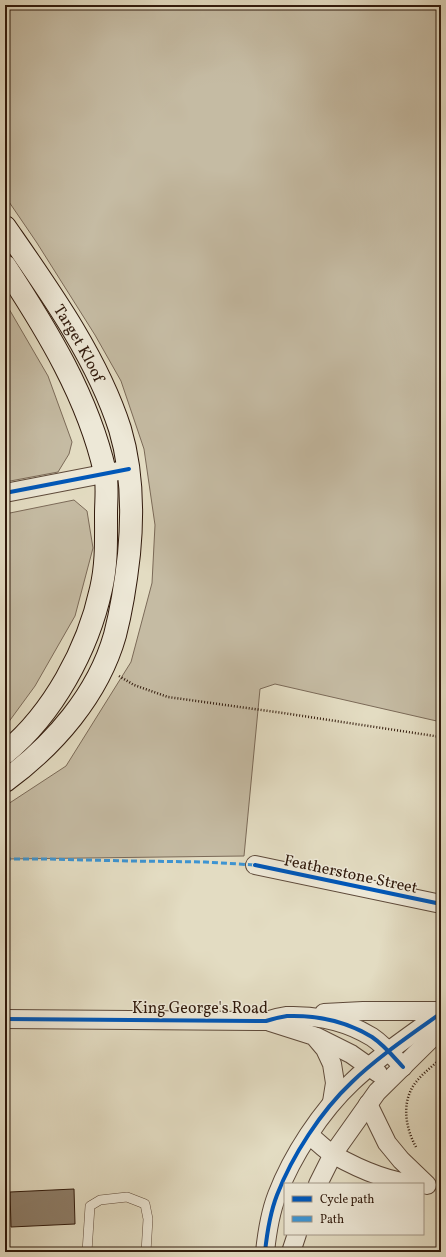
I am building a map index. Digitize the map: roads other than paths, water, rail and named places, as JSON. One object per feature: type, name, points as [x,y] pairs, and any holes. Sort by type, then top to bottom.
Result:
[{"type":"main road","name":"Target Kloof","points":[[5,227],[45,285],[90,359],[106,394],[120,429],[129,469],[131,531],[125,588],[114,636],[103,666],[86,698],[65,727],[41,751],[5,781]]},
{"type":"main road","name":"Target Kloof","points":[[5,266],[28,301],[69,373],[96,440],[105,474],[106,549],[102,588],[94,616],[79,655],[53,699],[32,726],[5,753]]},
{"type":"street","points":[[5,493],[129,469]]},
{"type":"street","name":"Featherstone Street","points":[[255,865],[441,904]]},
{"type":"street","name":"King George's Road","points":[[5,1019],[266,1021],[286,1016],[362,1011],[441,1012]]},
{"type":"street","points":[[265,1252],[276,1197],[288,1170],[309,1135],[332,1102],[352,1082],[388,1051],[441,1012]]},
{"type":"street","name":"King George's Road","points":[[286,1016],[339,1021],[373,1038],[403,1067]]},
{"type":"street","name":"King George's Road","points":[[266,1021],[314,1036],[351,1054],[370,1066],[388,1081]]},
{"type":"street","points":[[318,1183],[333,1154],[368,1104],[388,1081],[441,1029]]},
{"type":"street","points":[[314,1036],[325,1049],[332,1064],[335,1083],[332,1102]]},
{"type":"street","points":[[368,1104],[387,1143],[401,1160],[427,1185]]},
{"type":"street","points":[[309,1135],[333,1154],[369,1172],[407,1183]]},
{"type":"street","points":[[292,1252],[297,1235]]},
{"type":"lane","points":[[87,1252],[90,1206],[100,1200],[127,1197],[145,1204],[148,1219],[146,1252]]}]
